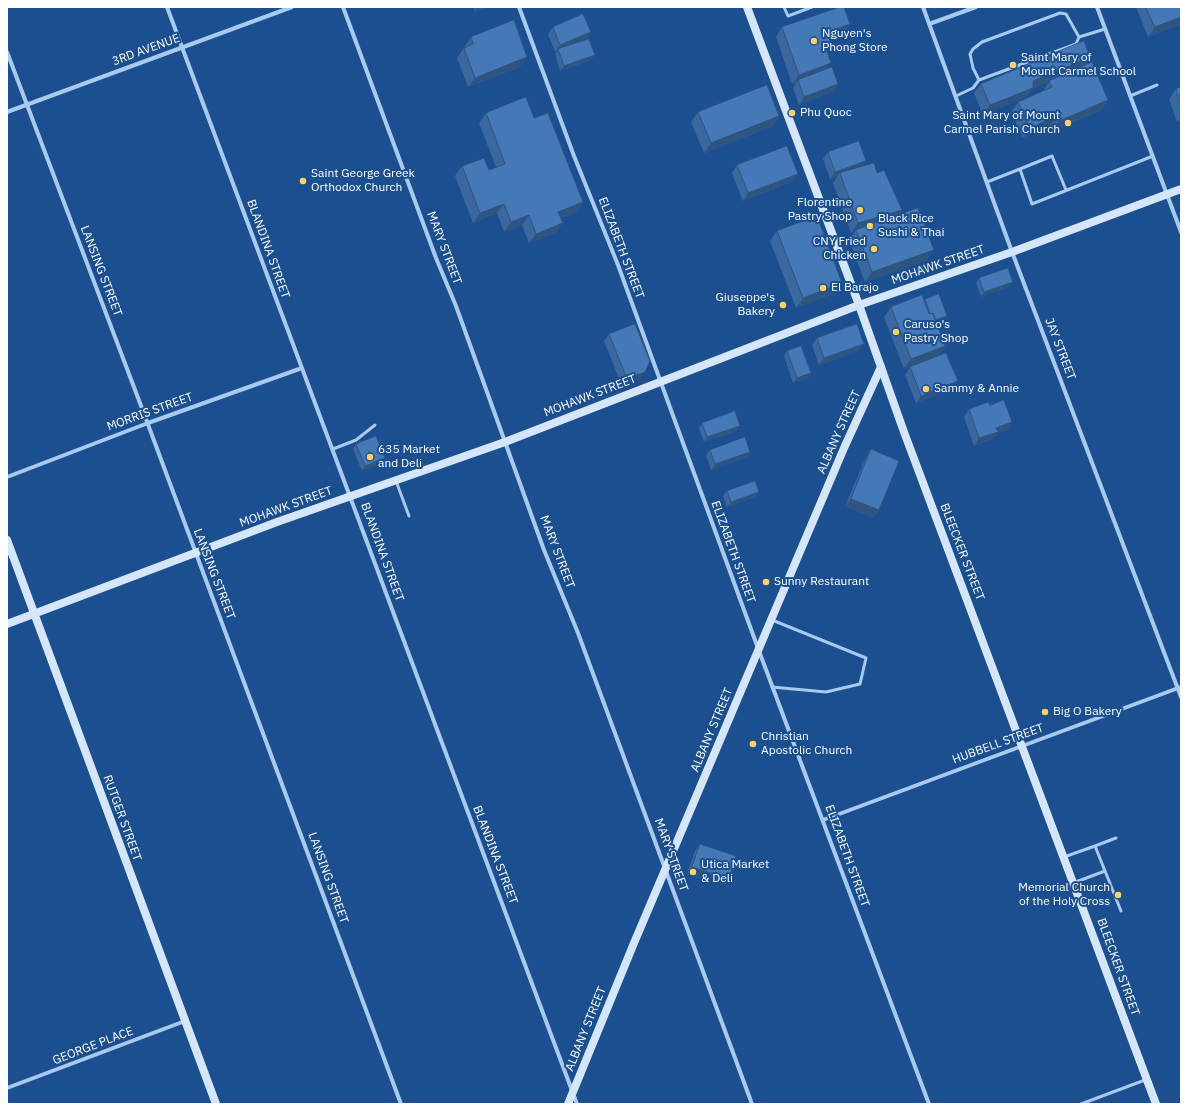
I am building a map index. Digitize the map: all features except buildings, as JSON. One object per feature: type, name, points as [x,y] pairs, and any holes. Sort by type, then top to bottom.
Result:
[{"type":"street","name":"BLANDINA STREET","points":[[167,7],[577,1104]]},
{"type":"street","name":"3RD AVENUE","points":[[7,112],[292,7]]},
{"type":"street","name":"MARY STREET","points":[[343,7],[506,442],[544,550],[578,633],[752,1104]]},
{"type":"street","name":"ELIZABETH STREET","points":[[519,7],[574,156],[618,265],[659,382],[772,687],[930,1104]]},
{"type":"street","name":"BLEECKER STREET","points":[[747,7],[1156,1104]]},
{"type":"street","name":"JAY STREET","points":[[923,7],[1012,252],[1179,688],[1181,697]]},
{"type":"street","points":[[929,24],[976,7]]},
{"type":"street","points":[[1097,7],[1181,232]]},
{"type":"street","name":"LANSING STREET","points":[[7,52],[148,423],[401,1104]]},
{"type":"street","name":"MOHAWK STREET","points":[[7,624],[196,554],[277,522],[506,442],[859,305],[1012,252],[1181,189]]},
{"type":"street","name":"MORRIS STREET","points":[[7,477],[148,423],[302,368]]},
{"type":"street","name":"ALBANY STREET","points":[[568,1104],[844,448],[881,368]]},
{"type":"street","name":"RUTGER STREET","points":[[7,540],[33,614],[216,1104]]},
{"type":"street","name":"HUBBELL STREET","points":[[823,820],[1179,688]]},
{"type":"street","name":"GEORGE PLACE","points":[[7,1088],[185,1021]]},
{"type":"lane","points":[[784,7],[788,16],[812,7]]},
{"type":"lane","points":[[978,80],[971,62],[970,54],[973,48],[982,42],[1060,13],[1066,14],[1079,37]]},
{"type":"lane","points":[[1079,37],[1106,29]]},
{"type":"lane","points":[[956,96],[973,88],[978,80],[1076,44],[1079,37]]},
{"type":"lane","points":[[1130,96],[1157,85]]},
{"type":"lane","points":[[987,182],[1052,156],[1066,190]]},
{"type":"lane","points":[[1020,169],[1032,204],[1153,156]]},
{"type":"lane","points":[[333,449],[356,440],[375,425]]},
{"type":"lane","points":[[396,480],[409,516]]},
{"type":"lane","points":[[772,620],[866,658],[860,684],[826,692],[772,687]]},
{"type":"lane","points":[[1064,857],[1116,838]]},
{"type":"lane","points":[[1095,846],[1121,911]]},
{"type":"lane","points":[[1074,883],[1105,871]]},
{"type":"lane","points":[[1081,1104],[1147,1079]]},
{"type":"place","name":"Nguyen's Phong Store","points":[[814,41]]},
{"type":"place","name":"Saint Mary of Mount Carmel School","points":[[1013,65]]},
{"type":"place","name":"Phu Quoc","points":[[792,113]]},
{"type":"place","name":"Saint Mary of Mount Carmel Parish Church","points":[[1068,123]]},
{"type":"place","name":"Saint George Greek Orthodox Church","points":[[303,181]]},
{"type":"place","name":"Florentine Pastry Shop","points":[[860,210]]},
{"type":"place","name":"Black Rice Sushi & Thai","points":[[870,226]]},
{"type":"place","name":"CNY Fried Chicken","points":[[874,249]]},
{"type":"place","name":"El Barajo","points":[[823,288]]},
{"type":"place","name":"Giuseppe's Bakery","points":[[783,305]]},
{"type":"place","name":"Caruso's Pastry Shop","points":[[896,332]]},
{"type":"place","name":"Sammy & Annie","points":[[926,389]]},
{"type":"place","name":"635 Market and Deli","points":[[370,457]]},
{"type":"place","name":"Sunny Restaurant","points":[[766,582]]},
{"type":"place","name":"Big O Bakery","points":[[1045,712]]},
{"type":"place","name":"Christian Apostolic Church","points":[[753,744]]},
{"type":"place","name":"Utica Market & Deli","points":[[693,872]]},
{"type":"place","name":"Memorial Church of the Holy Cross","points":[[1118,895]]}]
